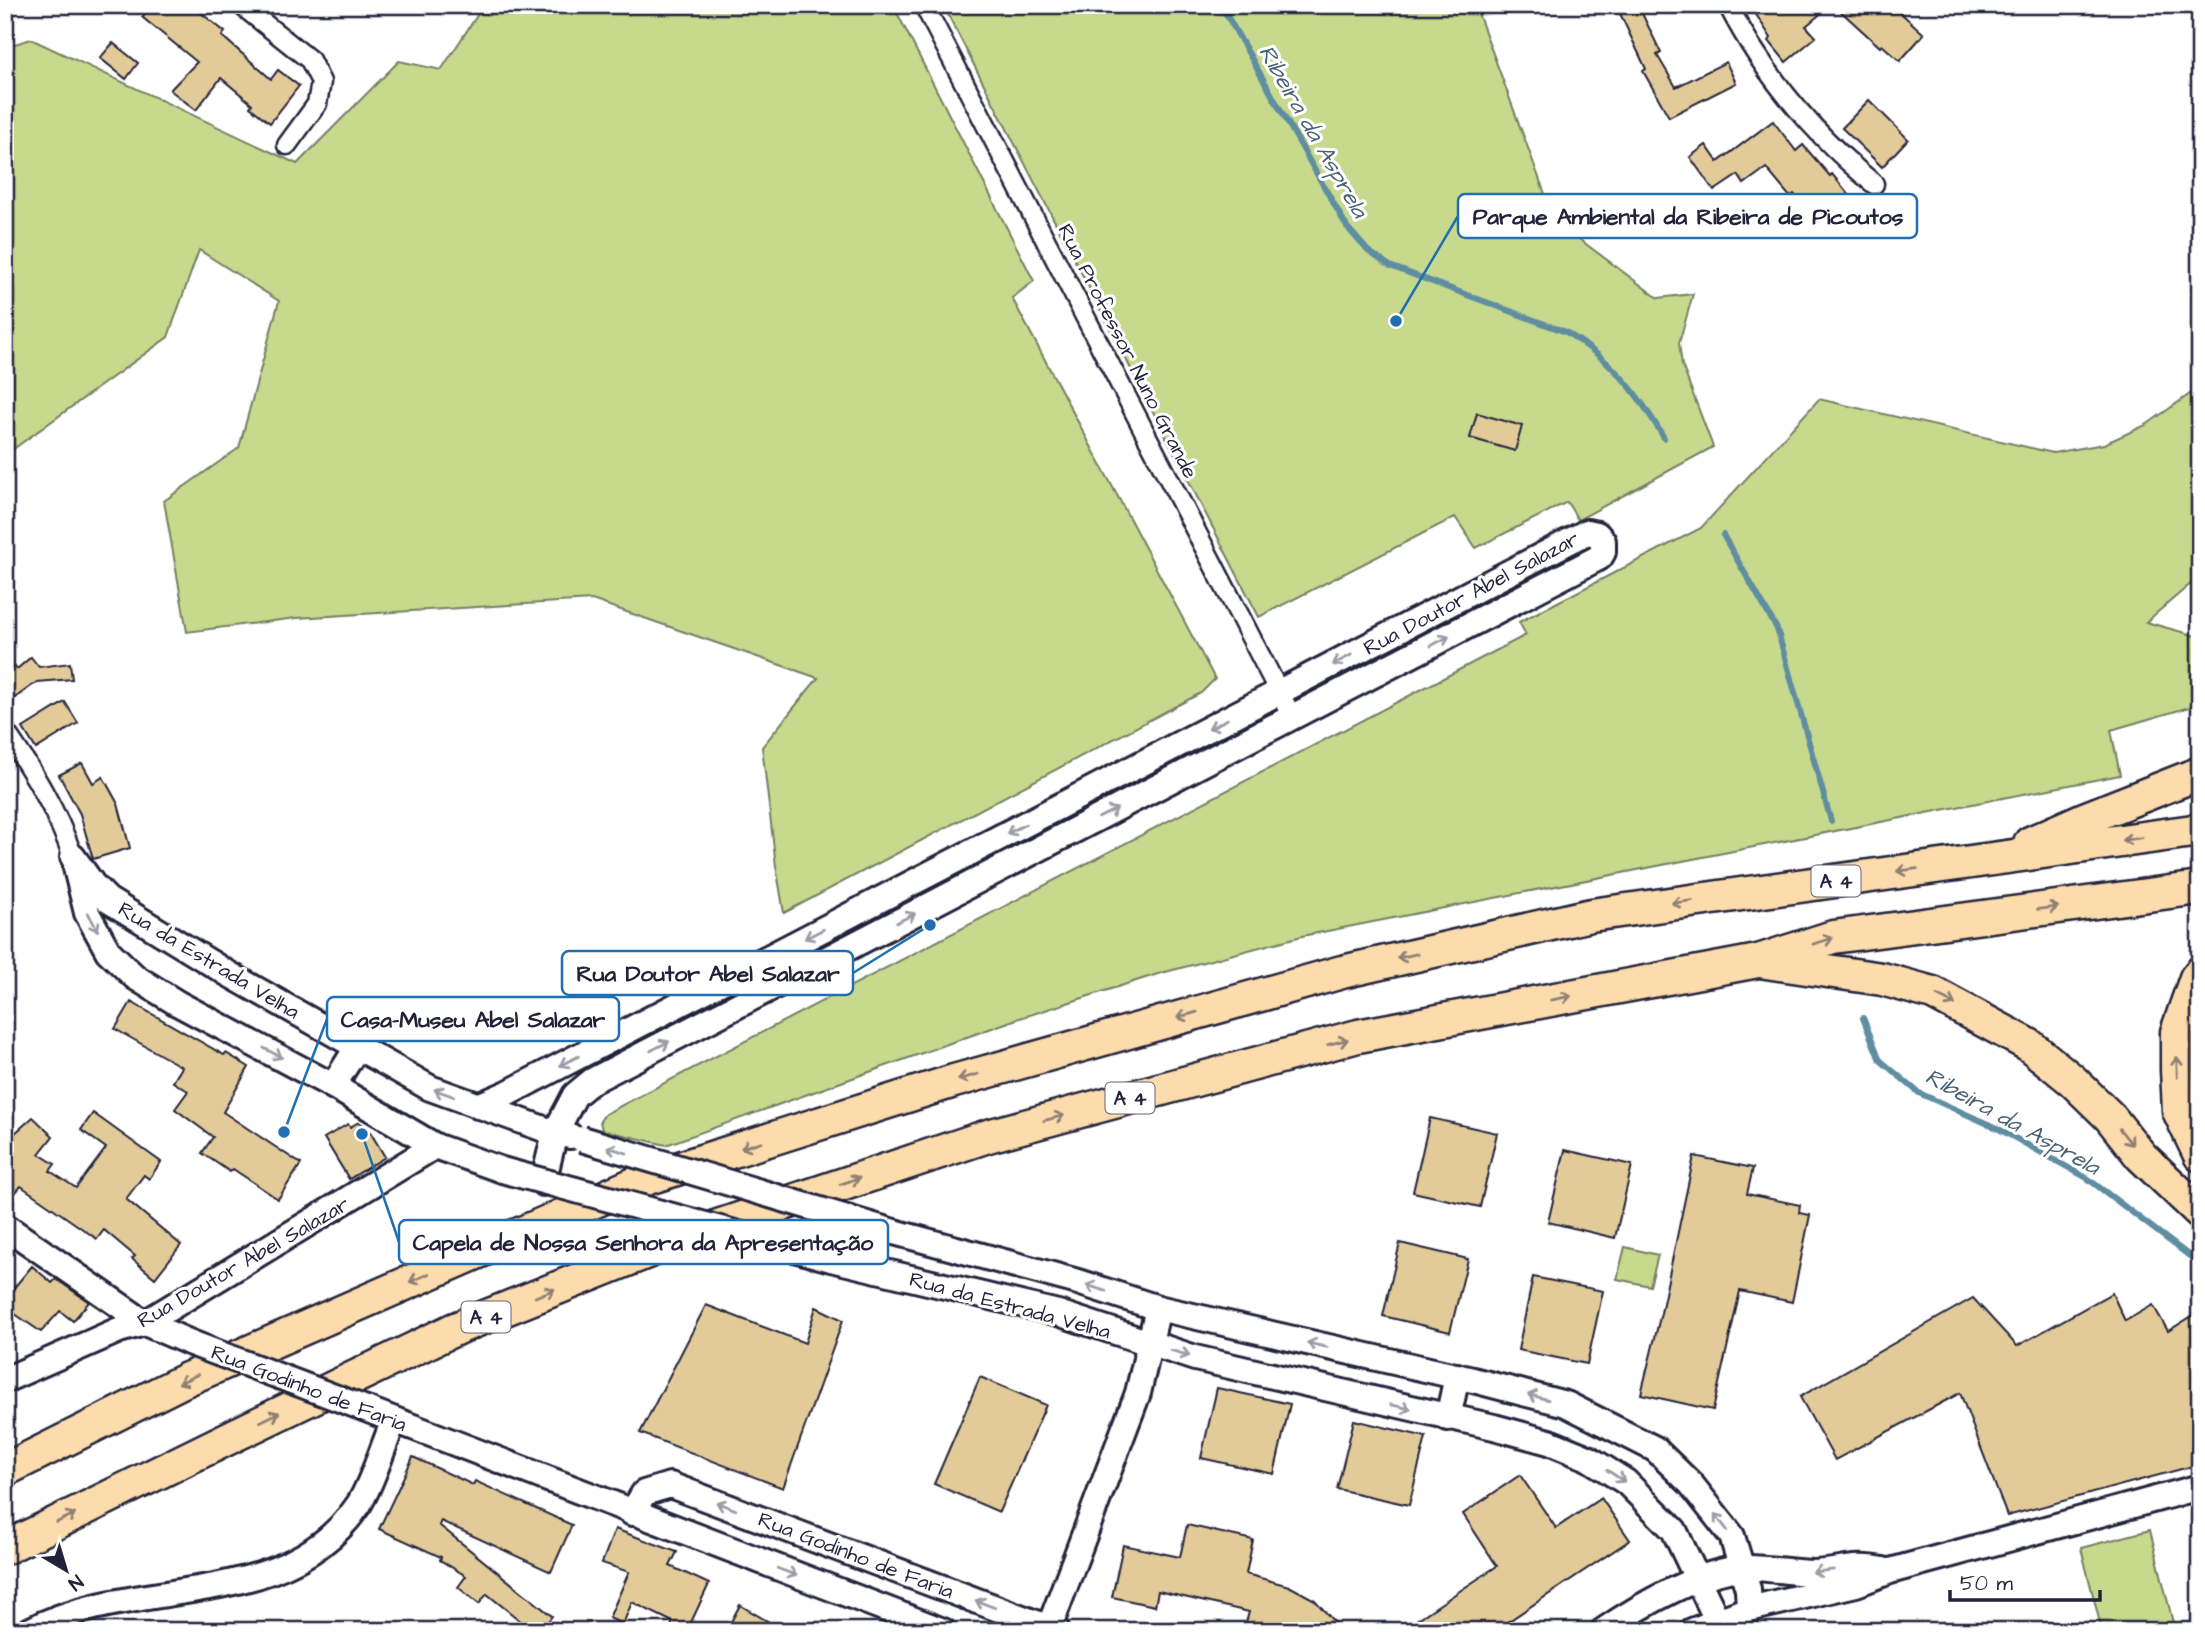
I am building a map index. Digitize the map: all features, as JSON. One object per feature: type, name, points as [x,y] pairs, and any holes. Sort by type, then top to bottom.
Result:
[{"type":"highway","points":[[1998,858],[2084,818],[2200,774]]},
{"type":"highway","name":"A 4","points":[[5,1470],[186,1380],[648,1178],[954,1081],[1342,972],[1591,915],[2200,830]]},
{"type":"highway","name":"A 4","points":[[5,1548],[455,1329],[682,1238],[988,1136],[1358,1037],[1758,961],[1833,937],[2200,888]]},
{"type":"highway","points":[[1758,961],[1894,983],[1933,993],[1989,1022],[2029,1045],[2071,1080],[2110,1117],[2141,1156],[2200,1212]]},
{"type":"highway","points":[[2200,973],[2177,1032],[2177,1069],[2179,1111],[2200,1155]]},
{"type":"street","points":[[241,5],[310,60],[321,82],[317,104],[287,145]]},
{"type":"street","name":"Rua Professor Nuno Grande","points":[[925,5],[1292,718]]},
{"type":"street","points":[[1728,5],[1787,97],[1855,168],[1874,184]]},
{"type":"street","name":"Rua Doutor Abel Salazar","points":[[478,1106],[520,1087],[1587,532],[1597,534],[1603,541],[1604,547],[1600,556],[593,1081],[575,1095],[553,1141]]},
{"type":"street","name":"Rua da Estrada Velha","points":[[5,731],[40,782],[63,830],[87,913],[108,951],[135,977],[177,1003],[333,1086],[435,1146],[543,1183],[831,1259],[1058,1313],[1195,1358],[1549,1442],[1588,1458],[1626,1482],[1674,1530],[1717,1620]]},
{"type":"street","name":"Rua da Estrada Velha","points":[[73,858],[107,900],[227,973],[430,1088],[478,1106],[553,1141],[582,1139],[894,1232],[1078,1282],[1158,1308],[1457,1376],[1566,1404],[1655,1450],[1691,1485],[1732,1536],[1748,1589],[1749,1609]]},
{"type":"street","points":[[333,1086],[358,1046]]},
{"type":"street","points":[[543,1183],[553,1141]]},
{"type":"street","name":"Rua Doutor Abel Salazar","points":[[5,1380],[119,1330],[145,1323],[435,1146]]},
{"type":"street","name":"Rua Godinho de Faria","points":[[5,1226],[145,1323],[191,1343],[943,1631]]},
{"type":"street","points":[[1051,1630],[1138,1393],[1158,1308]]},
{"type":"street","points":[[1448,1418],[1457,1376]]},
{"type":"street","points":[[29,1631],[50,1619],[79,1610],[236,1582],[272,1571],[320,1547],[360,1502],[394,1420]]},
{"type":"street","name":"Rua Godinho de Faria","points":[[632,1513],[644,1493],[670,1485],[1051,1630]]},
{"type":"street","points":[[1692,1631],[1749,1609],[1856,1584],[1890,1571],[2200,1487]]},
{"type":"street","points":[[1603,1631],[1697,1580],[1743,1568],[1815,1573],[1864,1566],[1890,1571]]},
{"type":"green space","points":[[484,5],[893,5],[1034,281],[1012,298],[1215,679],[1201,693],[784,913],[762,747],[818,678],[592,600],[296,618],[187,632],[164,501],[239,448],[279,301],[199,250],[168,337],[5,455],[5,47],[31,39],[297,164],[399,61],[441,70]]},
{"type":"green space","points":[[943,5],[1475,5],[1555,221],[1658,298],[1693,294],[1679,343],[1682,365],[1713,447],[1578,520],[1567,502],[1476,548],[1455,517],[1259,617]]},
{"type":"green space","points":[[2200,387],[2200,576],[2146,622],[2200,637],[2200,704],[2111,730],[2120,775],[1302,936],[1158,974],[1017,1019],[666,1145],[602,1130],[600,1121],[605,1114],[1526,635],[1519,622],[1701,528],[1819,399],[2053,453],[2104,444],[2146,425]]},
{"type":"green space","points":[[1625,1247],[1658,1255],[1650,1286],[1617,1279]]},
{"type":"green space","points":[[2150,1530],[2175,1631],[2102,1631],[2081,1548]]},
{"type":"building","points":[[152,5],[191,5],[225,32],[222,36],[271,79],[278,70],[299,86],[270,123],[221,78],[196,110],[170,90],[197,62],[142,17]]},
{"type":"building","points":[[1616,5],[1638,5],[1661,53],[1657,55],[1676,87],[1726,62],[1736,83],[1669,117],[1643,71],[1646,69]]},
{"type":"building","points":[[1750,5],[1831,5],[1806,26],[1816,37],[1786,62],[1769,41],[1771,38]]},
{"type":"building","points":[[1834,5],[1892,5],[1924,34],[1900,61],[1882,45],[1880,47]]},
{"type":"building","points":[[113,43],[138,63],[126,79],[100,58]]},
{"type":"building","points":[[1869,100],[1908,139],[1882,167],[1842,128]]},
{"type":"building","points":[[1773,121],[1796,151],[1803,145],[1851,197],[1819,224],[1794,194],[1790,197],[1766,168],[1744,184],[1738,175],[1714,191],[1690,157],[1706,145],[1718,162]]},
{"type":"building","points":[[1477,413],[1522,426],[1515,451],[1470,438]]},
{"type":"building","points":[[31,657],[39,667],[70,663],[72,679],[37,682],[5,705],[5,674],[15,666],[17,669]]},
{"type":"building","points":[[65,702],[78,723],[36,749],[23,728]]},
{"type":"building","points":[[82,763],[93,783],[103,777],[118,804],[130,848],[93,859],[80,814],[59,775]]},
{"type":"building","points":[[131,1002],[249,1067],[223,1112],[301,1164],[278,1199],[233,1169],[230,1172],[202,1153],[213,1137],[175,1109],[188,1091],[173,1082],[182,1067],[115,1029]]},
{"type":"building","points":[[93,1113],[161,1162],[149,1179],[144,1175],[126,1199],[181,1245],[155,1278],[132,1259],[135,1256],[104,1230],[97,1239],[21,1186],[5,1205],[5,1142],[33,1117],[53,1136],[39,1154],[55,1164],[50,1171],[76,1188],[106,1148],[81,1130]]},
{"type":"building","points":[[1430,1118],[1497,1133],[1480,1207],[1413,1192]]},
{"type":"building","points":[[359,1122],[369,1130],[385,1157],[349,1179],[324,1138],[348,1124],[350,1127]]},
{"type":"building","points":[[1565,1150],[1632,1165],[1615,1238],[1548,1222]]},
{"type":"building","points":[[1694,1156],[1753,1168],[1747,1194],[1800,1205],[1799,1213],[1810,1215],[1792,1302],[1740,1291],[1713,1410],[1641,1394]]},
{"type":"building","points":[[1400,1243],[1468,1259],[1450,1332],[1383,1316]]},
{"type":"building","points":[[32,1266],[52,1283],[56,1279],[89,1302],[73,1321],[60,1311],[41,1332],[5,1307],[5,1283],[13,1289]]},
{"type":"building","points":[[1533,1277],[1603,1291],[1587,1364],[1518,1350]]},
{"type":"building","points":[[2112,1293],[2125,1321],[2153,1305],[2168,1331],[2200,1311],[2200,1464],[2007,1516],[1960,1393],[1835,1460],[1800,1397],[1973,1298],[2017,1346]]},
{"type":"building","points":[[706,1305],[805,1343],[816,1307],[843,1320],[783,1488],[640,1433]]},
{"type":"building","points":[[980,1377],[1046,1405],[999,1512],[934,1484]]},
{"type":"building","points":[[1217,1388],[1290,1404],[1274,1474],[1201,1458]]},
{"type":"building","points":[[1354,1420],[1426,1437],[1409,1505],[1337,1489]]},
{"type":"building","points":[[413,1457],[473,1485],[475,1481],[572,1525],[551,1572],[441,1521],[439,1525],[552,1616],[541,1631],[533,1631],[487,1594],[479,1604],[458,1587],[466,1576],[440,1560],[441,1557],[379,1529]]},
{"type":"building","points":[[1520,1475],[1556,1528],[1601,1498],[1630,1540],[1494,1631],[1400,1631],[1497,1566],[1463,1514]]},
{"type":"building","points":[[1187,1525],[1253,1540],[1246,1574],[1289,1586],[1315,1600],[1342,1631],[1261,1631],[1245,1626],[1249,1612],[1158,1591],[1155,1606],[1112,1597],[1123,1545],[1180,1557]]},
{"type":"building","points":[[615,1529],[677,1552],[670,1566],[709,1584],[687,1631],[669,1631],[673,1622],[632,1602],[623,1624],[609,1618],[629,1572],[602,1563]]},
{"type":"building","points":[[740,1605],[784,1631],[726,1631]]},
{"type":"waterway","name":"Ribeira da Asprela","points":[[1221,5],[1347,227],[1368,251],[1390,266],[1566,332],[1598,354],[1623,378],[1644,405],[1664,438]]},
{"type":"waterway","name":"Ribeira da Asprela","points":[[1723,535],[1777,629],[1831,821]]},
{"type":"waterway","name":"Ribeira da Asprela","points":[[1863,1018],[1880,1060],[1919,1093],[1997,1128],[2087,1178],[2200,1264]]},
{"type":"place","name":"Parque Ambiental da Ribeira de Picoutos","points":[[1396,321]]},
{"type":"place","name":"Rua Doutor Abel Salazar","points":[[930,925]]},
{"type":"place","name":"Casa-Museu Abel Salazar","points":[[284,1132]]},
{"type":"place","name":"Capela de Nossa Senhora da Apresentação","points":[[362,1134]]}]
